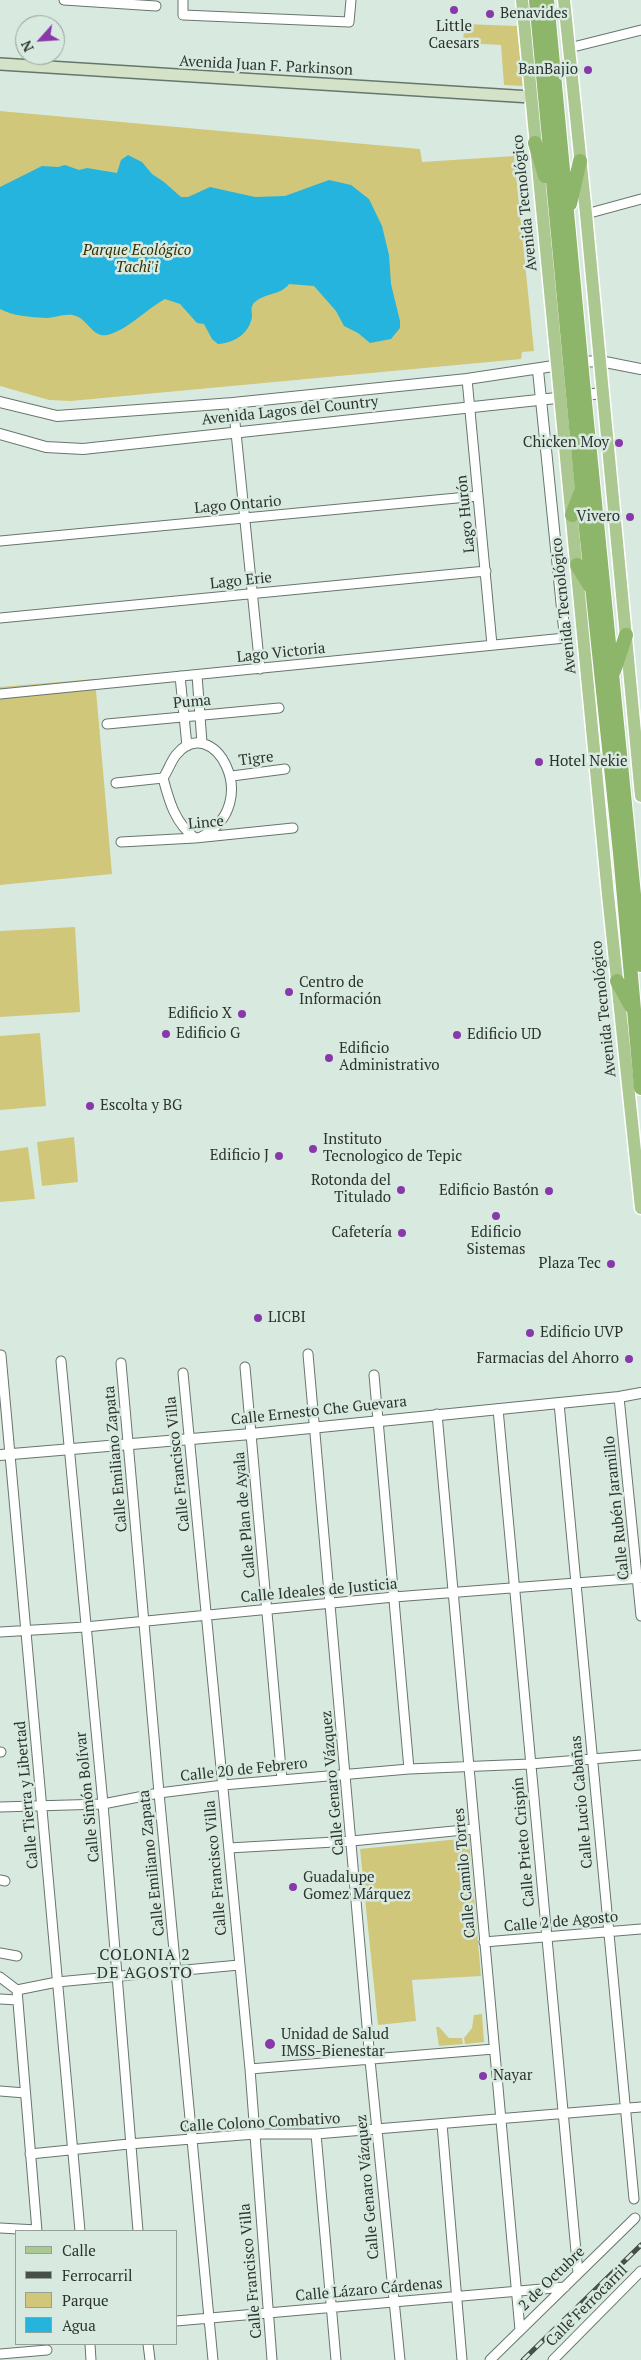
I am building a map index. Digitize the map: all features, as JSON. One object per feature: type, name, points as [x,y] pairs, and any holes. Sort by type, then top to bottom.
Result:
[{"type":"highway","name":"Avenida Tecnológico","points":[[536,0],[553,201],[641,1088]]},
{"type":"highway","name":"Avenida Tecnológico","points":[[547,0],[567,220],[569,365]]},
{"type":"highway","points":[[535,143],[553,201]]},
{"type":"highway","points":[[567,220],[580,161]]},
{"type":"highway","name":"Avenida Tecnológico","points":[[572,396],[612,676],[641,964]]},
{"type":"highway","points":[[572,515],[582,491]]},
{"type":"highway","points":[[577,565],[592,589]]},
{"type":"highway","points":[[612,676],[626,635]]},
{"type":"highway","points":[[617,980],[634,1012]]},
{"type":"main road","name":"Avenida Tecnológico","points":[[522,0],[535,143],[569,365],[572,396],[572,515],[641,1208]]},
{"type":"main road","points":[[564,0],[641,796]]},
{"type":"main road","name":"Avenida Juan F. Parkinson","points":[[0,64],[531,97]]},
{"type":"street","points":[[65,0],[133,2],[156,6]]},
{"type":"street","points":[[183,0],[183,14],[349,22],[351,0]]},
{"type":"street","points":[[569,48],[641,30]]},
{"type":"street","points":[[586,214],[641,199]]},
{"type":"street","name":"Avenida Lagos del Country","points":[[0,402],[57,416],[233,403],[467,379],[600,361],[641,369]]},
{"type":"street","name":"Avenida Tecnológico","points":[[538,370],[565,638]]},
{"type":"street","name":"Lago Hurón","points":[[467,379],[492,645]]},
{"type":"street","name":"Avenida Lagos del Country","points":[[0,434],[46,447],[83,449],[603,393]]},
{"type":"street","points":[[233,403],[260,668]]},
{"type":"street","name":"Lago Ontario","points":[[0,541],[478,496]]},
{"type":"street","name":"Lago Erie","points":[[0,618],[486,571]]},
{"type":"street","name":"Lago Victoria","points":[[0,694],[565,638]]},
{"type":"street","points":[[197,675],[202,743]]},
{"type":"street","points":[[180,676],[187,746]]},
{"type":"street","name":"Puma","points":[[108,724],[279,708]]},
{"type":"street","points":[[202,743],[209,745],[218,752],[232,776],[230,806],[222,822],[214,830],[194,836],[178,821],[169,802],[163,778],[176,754],[187,746],[202,743]]},
{"type":"street","name":"Tigre","points":[[232,776],[285,769]]},
{"type":"street","points":[[116,783],[163,778]]},
{"type":"street","name":"Lince","points":[[121,842],[293,828]]},
{"type":"street","name":"Calle Genaro Vázquez","points":[[308,1354],[332,1604],[392,2302],[400,2360]]},
{"type":"street","name":"Calle Tierra y Libertad","points":[[1,1355],[4,1454],[26,1632],[80,2230]]},
{"type":"street","name":"Calle Simón Bolívar","points":[[61,1361],[85,1627],[104,1804],[138,2230]]},
{"type":"street","name":"Calle Emiliano Zapata","points":[[122,1363],[159,1792],[213,2360]]},
{"type":"street","name":"Calle Plan de Ayala","points":[[245,1367],[282,1780]]},
{"type":"street","name":"Calle Francisco Villa","points":[[183,1373],[230,1848],[238,1964],[250,2069],[272,2360]]},
{"type":"street","points":[[374,1375],[409,1768]]},
{"type":"street","name":"Calle Ernesto Che Guevara","points":[[4,1454],[379,1422],[437,1414],[619,1397],[641,1393]]},
{"type":"street","name":"Calle Rubén Jaramillo","points":[[619,1397],[639,1578],[641,1616]]},
{"type":"street","name":"Calle Lucio Cabañas","points":[[559,1403],[634,2199]]},
{"type":"street","name":"Calle Prieto Crispín","points":[[498,1409],[578,2273]]},
{"type":"street","name":"Calle Camilo Torres","points":[[437,1414],[455,1594],[474,1829],[520,2330]]},
{"type":"street","name":"Calle Ideales de Justicia","points":[[0,1632],[26,1632],[394,1598],[639,1578]]},
{"type":"street","name":"Calle 20 de Febrero","points":[[0,1807],[42,1808],[104,1804],[159,1792],[409,1768],[530,1764],[641,1755]]},
{"type":"street","points":[[230,1848],[352,1841],[474,1829]]},
{"type":"street","name":"Calle 2 de Agosto","points":[[484,1942],[641,1929]]},
{"type":"street","points":[[0,1953],[17,1956]]},
{"type":"street","points":[[0,1977],[17,1990],[58,1982],[238,1964]]},
{"type":"street","points":[[17,1990],[37,2230]]},
{"type":"street","points":[[0,1999],[17,2000]]},
{"type":"street","points":[[250,2069],[494,2048]]},
{"type":"street","points":[[0,2091],[25,2093]]},
{"type":"street","name":"Calle Colono Combativo","points":[[30,2154],[254,2134],[316,2134],[641,2106]]},
{"type":"street","points":[[442,2124],[462,2360]]},
{"type":"street","points":[[316,2134],[336,2360]]},
{"type":"street","name":"2 de Octubre","points":[[490,2360],[635,2218]]},
{"type":"street","points":[[0,2228],[25,2230]]},
{"type":"street","name":"Calle Ferrocarril","points":[[553,2360],[641,2271]]},
{"type":"street","name":"Calle Lázaro Cárdenas","points":[[178,2321],[565,2287]]},
{"type":"street","points":[[90,2345],[92,2360]]},
{"type":"street","points":[[148,2345],[150,2360]]},
{"type":"street","points":[[0,2354],[47,2347],[48,2360]]},
{"type":"green space","points":[[464,24],[517,26],[523,86],[504,85],[501,45],[463,43]]},
{"type":"green space","name":"Parque Ecológico Tachi'i","points":[[0,111],[420,149],[422,162],[514,156],[534,351],[522,352],[521,359],[71,401],[49,400],[0,386]]},
{"type":"green space","points":[[95,679],[112,874],[0,885],[0,687]]},
{"type":"green space","points":[[75,927],[80,1012],[0,1017],[0,931]]},
{"type":"green space","points":[[40,1033],[46,1106],[0,1110],[0,1036]]},
{"type":"green space","points":[[74,1137],[78,1182],[42,1186],[37,1142]]},
{"type":"green space","points":[[28,1147],[35,1199],[0,1202],[0,1151]]},
{"type":"green space","points":[[469,1838],[481,1976],[412,1980],[416,2021],[378,2025],[360,1849]]},
{"type":"green space","points":[[482,2014],[484,2042],[465,2044],[464,2038],[472,2028],[474,2015]]},
{"type":"green space","points":[[436,2027],[439,2027],[449,2038],[462,2038],[463,2044],[439,2046]]},
{"type":"water","points":[[128,155],[142,162],[152,174],[181,197],[188,197],[210,187],[255,197],[285,196],[329,180],[351,185],[369,199],[382,226],[389,255],[391,284],[400,328],[391,339],[370,343],[358,333],[344,326],[336,311],[314,286],[289,284],[286,288],[263,297],[253,304],[252,317],[244,333],[230,342],[218,344],[212,339],[204,324],[197,323],[180,304],[165,299],[122,329],[107,335],[98,334],[80,318],[72,315],[45,318],[33,317],[16,315],[0,309],[0,187],[42,166],[58,167],[65,165],[79,170],[87,168],[117,173],[121,160]]},
{"type":"railway","points":[[523,2360],[641,2245]]},
{"type":"place","name":"Little Caesars","points":[[454,10]]},
{"type":"place","name":"Benavides","points":[[490,14]]},
{"type":"place","name":"BanBajio","points":[[588,70]]},
{"type":"place","name":"Chicken Moy","points":[[619,443]]},
{"type":"place","name":"Vivero","points":[[630,517]]},
{"type":"place","name":"Hotel Nekie","points":[[539,762]]},
{"type":"place","name":"Centro de Información","points":[[289,992]]},
{"type":"place","name":"Edificio X","points":[[242,1014]]},
{"type":"place","name":"Edificio G","points":[[166,1034]]},
{"type":"place","name":"Edificio UD","points":[[457,1035]]},
{"type":"place","name":"Edificio Administrativo","points":[[329,1058]]},
{"type":"place","name":"Escolta y BG","points":[[90,1106]]},
{"type":"place","name":"Instituto Tecnologico de Tepic","points":[[313,1149]]},
{"type":"place","name":"Edificio J","points":[[279,1156]]},
{"type":"place","name":"Rotonda del Titulado","points":[[401,1190]]},
{"type":"place","name":"Edificio Bastón","points":[[549,1191]]},
{"type":"place","name":"Edificio Sistemas","points":[[496,1216]]},
{"type":"place","name":"Cafetería","points":[[402,1233]]},
{"type":"place","name":"Plaza Tec","points":[[611,1264]]},
{"type":"place","name":"LICBI","points":[[258,1318]]},
{"type":"place","name":"Edificio UVP","points":[[530,1333]]},
{"type":"place","name":"Farmacias del Ahorro","points":[[629,1359]]},
{"type":"place","name":"Guadalupe Gomez Márquez","points":[[293,1887]]},
{"type":"place","name":"Unidad de Salud IMSS-Bienestar","points":[[270,2044]]},
{"type":"place","name":"Nayar","points":[[483,2076]]},
{"type":"district","name":"COLONIA 2 DE AGOSTO","points":[[145,1964]]}]
